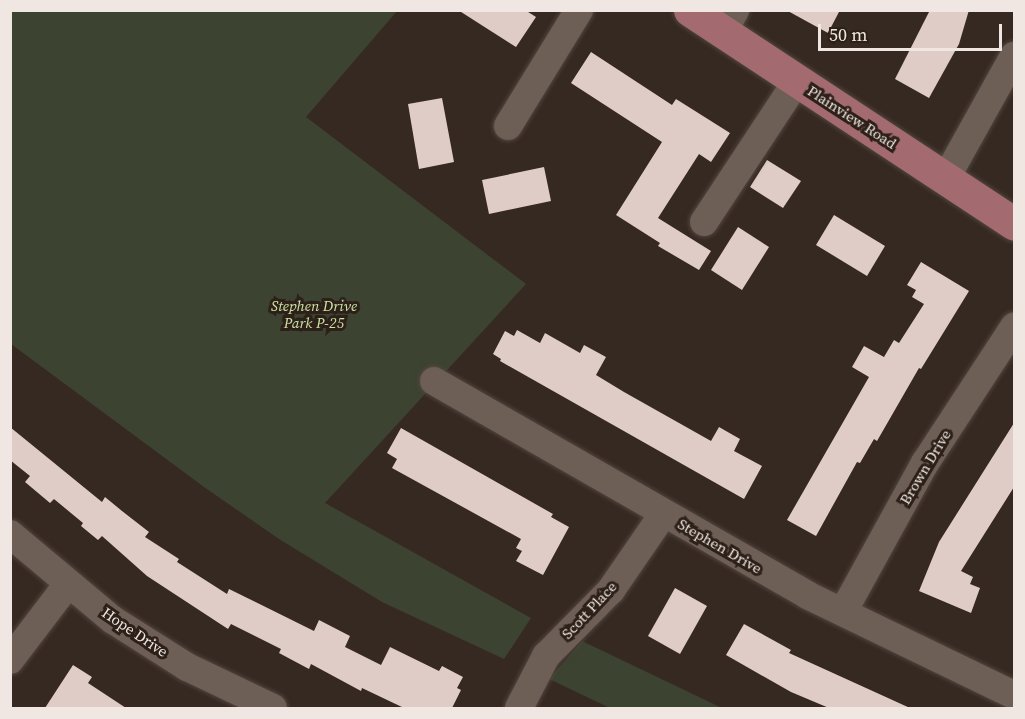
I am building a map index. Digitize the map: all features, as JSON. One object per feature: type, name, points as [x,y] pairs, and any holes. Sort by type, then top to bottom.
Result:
[{"type":"main road","name":"Plainview Road","points":[[690,10],[729,21],[797,81],[1014,224]]},
{"type":"street","points":[[508,126],[579,10]]},
{"type":"street","points":[[946,178],[1014,56]]},
{"type":"street","points":[[704,222],[797,81]]},
{"type":"street","name":"Brown Drive","points":[[843,612],[925,463],[1014,327]]},
{"type":"street","name":"Stephen Drive","points":[[434,381],[807,596],[1014,695]]},
{"type":"street","name":"Scott Place","points":[[519,708],[546,656],[611,590],[664,513]]},
{"type":"street","name":"Hope Drive","points":[[10,534],[113,620],[187,667],[273,708]]},
{"type":"street","points":[[10,660],[68,584]]},
{"type":"green space","name":"Stephen Drive Park P-25","points":[[10,11],[397,11],[306,117],[526,284],[325,503],[531,618],[504,659],[382,602],[279,539],[204,487],[11,344]]},
{"type":"green space","points":[[582,641],[722,708],[610,708],[549,679]]},
{"type":"building","points":[[458,10],[525,10],[536,17],[516,47]]},
{"type":"building","points":[[786,10],[840,10],[828,33]]},
{"type":"building","points":[[930,10],[969,10],[959,44],[929,98],[895,79]]},
{"type":"building","points":[[591,52],[672,105],[676,99],[730,133],[711,162],[699,154],[658,218],[711,251],[699,270],[658,246],[660,243],[616,215],[662,142],[571,83]]},
{"type":"building","points":[[442,98],[454,162],[419,169],[408,104]]},
{"type":"building","points":[[767,160],[801,181],[783,208],[750,187]]},
{"type":"building","points":[[544,167],[551,201],[489,214],[482,180]]},
{"type":"building","points":[[834,215],[885,246],[867,276],[816,245]]},
{"type":"building","points":[[738,227],[769,247],[742,290],[711,270]]},
{"type":"building","points":[[921,262],[969,291],[921,369],[919,368],[877,441],[874,439],[860,463],[857,462],[816,536],[787,520],[869,377],[852,367],[864,346],[884,357],[894,340],[899,343],[924,304],[912,297],[916,290],[907,285]]},
{"type":"building","points":[[517,330],[540,343],[545,333],[580,353],[584,345],[606,357],[596,375],[624,392],[711,441],[719,427],[740,439],[734,451],[762,466],[744,499],[500,361],[501,359],[493,354],[505,331],[514,336]]},
{"type":"building","points":[[1014,423],[1014,487],[961,571],[973,577],[970,584],[980,588],[971,613],[919,591],[939,542]]},
{"type":"building","points":[[10,427],[102,502],[105,497],[149,532],[145,537],[179,559],[177,562],[227,594],[229,589],[314,631],[319,620],[350,636],[345,647],[381,665],[390,647],[439,671],[442,666],[463,677],[457,688],[461,690],[452,708],[404,708],[362,688],[361,691],[311,664],[309,669],[279,653],[281,649],[231,624],[228,629],[147,576],[102,536],[98,540],[81,526],[83,523],[54,499],[50,503],[25,482],[30,476],[10,460]]},
{"type":"building","points":[[401,428],[553,514],[551,517],[569,527],[543,575],[516,561],[522,551],[516,548],[521,539],[392,468],[397,459],[387,453]]},
{"type":"building","points":[[675,588],[707,606],[680,654],[648,636]]},
{"type":"building","points":[[744,624],[791,650],[789,653],[910,708],[829,708],[791,692],[726,655]]},
{"type":"building","points":[[73,665],[92,677],[88,683],[126,708],[45,708]]}]
